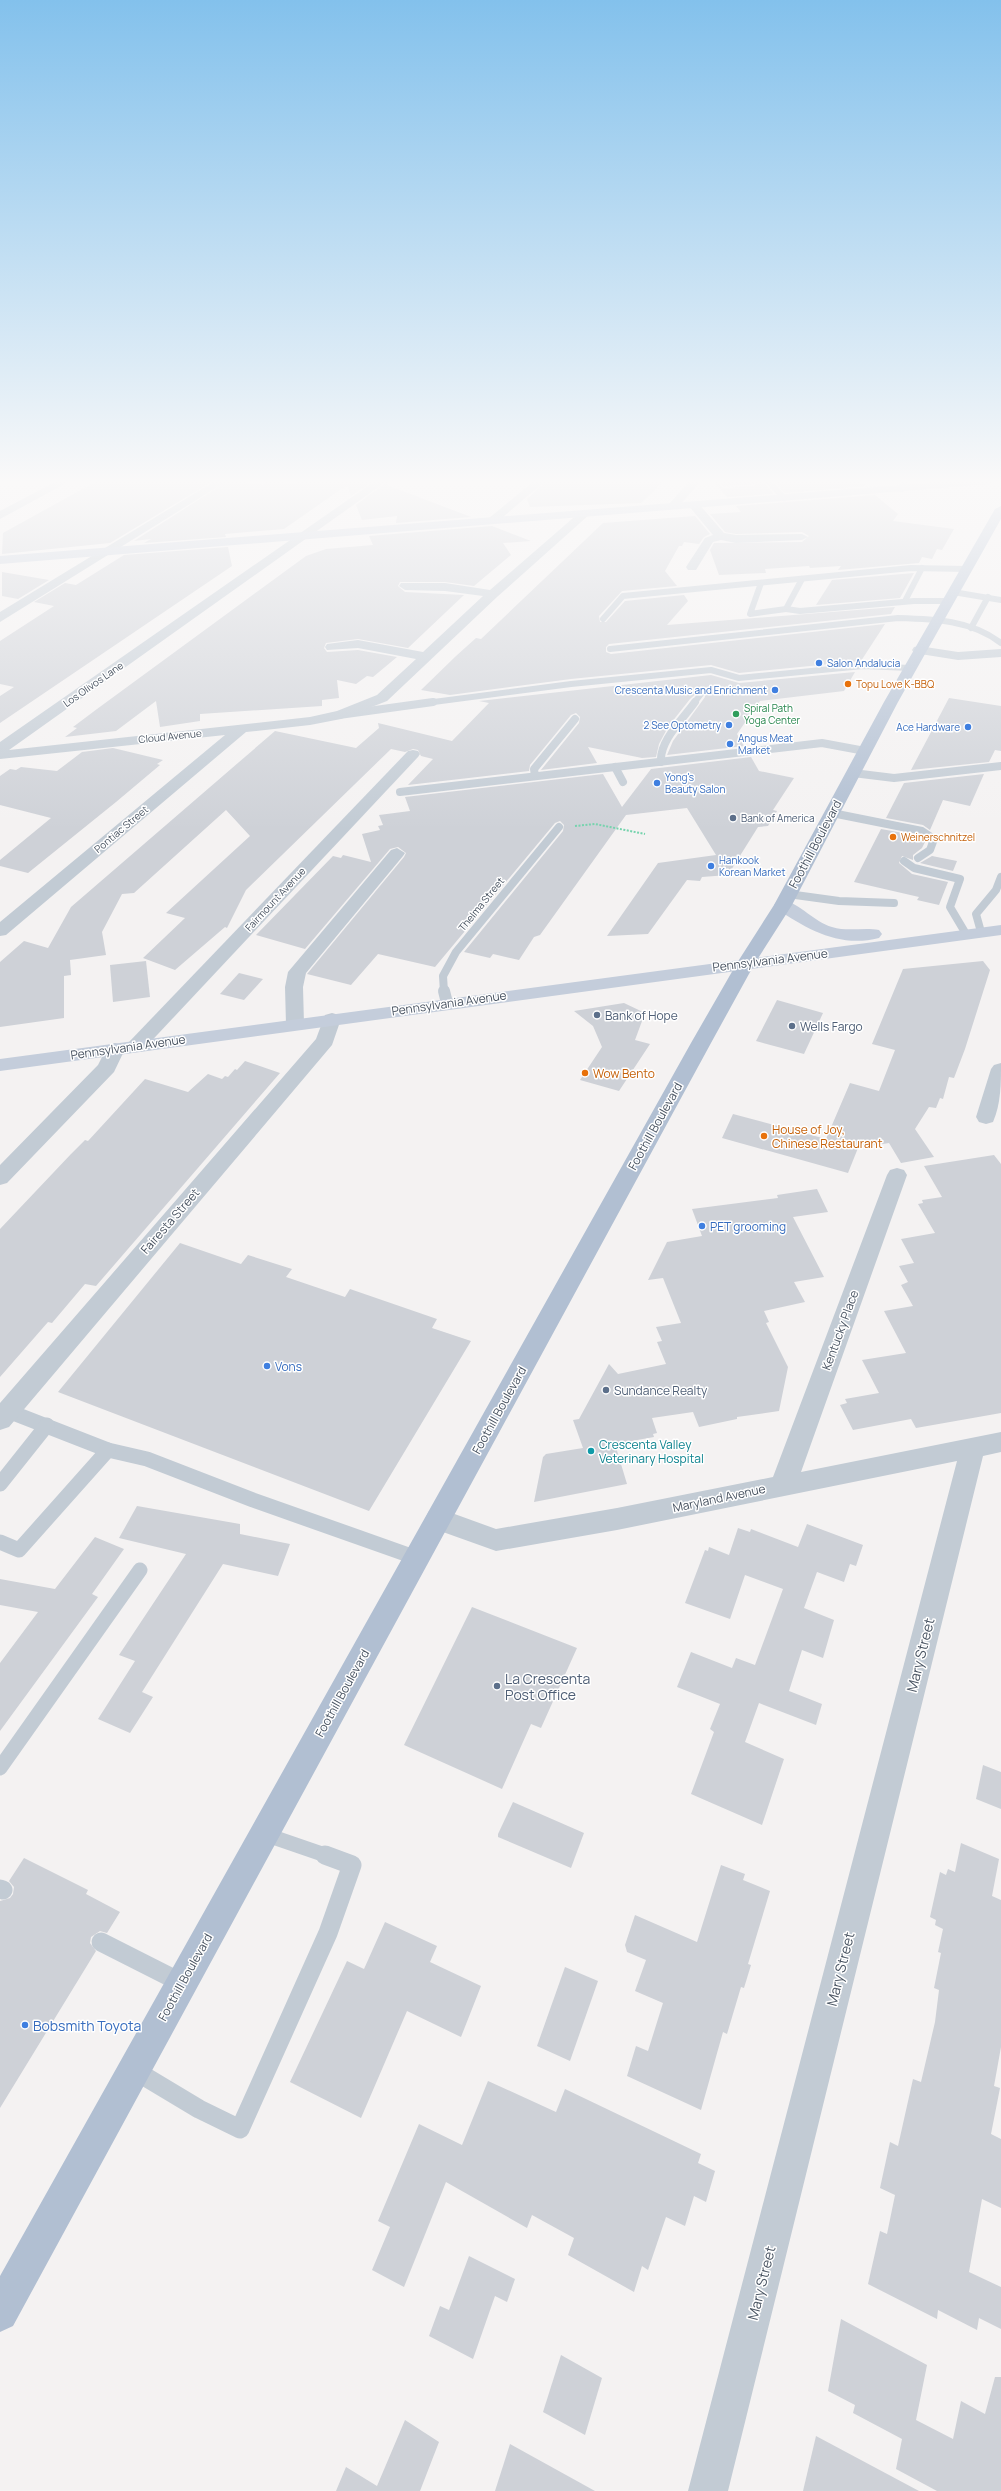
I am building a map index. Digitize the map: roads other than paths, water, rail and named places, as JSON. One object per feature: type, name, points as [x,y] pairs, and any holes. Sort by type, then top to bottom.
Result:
[{"type":"main road","name":"Foothill Boulevard","points":[[0,2312],[746,963],[786,899],[919,650],[949,597]]},
{"type":"street","points":[[0,618],[34,597]]},
{"type":"street","name":"Los Olivos Lane","points":[[0,749],[217,597]]},
{"type":"street","points":[[339,715],[382,698],[489,597]]},
{"type":"street","points":[[332,647],[358,644],[426,657]]},
{"type":"street","points":[[919,650],[958,656],[1001,653]]},
{"type":"street","name":"Cloud Avenue","points":[[0,755],[310,721],[339,715]]},
{"type":"street","name":"Pontiac Street","points":[[0,931],[242,728]]},
{"type":"street","name":"Fairmount Avenue","points":[[136,1046],[413,754]]},
{"type":"street","points":[[294,1024],[294,987],[297,972],[397,853]]},
{"type":"street","name":"Pennsylvania Avenue","points":[[786,899],[826,933],[844,936],[874,934],[898,943]]},
{"type":"street","name":"Pennsylvania Avenue","points":[[0,1065],[447,1003],[1001,930]]},
{"type":"street","name":"Fairesta Street","points":[[4,1415],[324,1041],[332,1019]]},
{"type":"street","points":[[0,1178],[107,1068],[115,1049]]},
{"type":"street","points":[[986,1117],[1001,1069]]},
{"type":"street","name":"Kentucky Place","points":[[783,1485],[897,1175]]},
{"type":"street","name":"Maryland Avenue","points":[[438,1519],[496,1540],[617,1519],[987,1444]]},
{"type":"street","name":"Mary Street","points":[[708,2491],[987,1444]]},
{"type":"lane","points":[[603,619],[616,600],[621,597]]},
{"type":"lane","points":[[756,597],[750,614],[786,609],[817,610],[940,597]]},
{"type":"lane","points":[[786,609],[792,597]]},
{"type":"lane","points":[[902,602],[905,597]]},
{"type":"lane","points":[[974,597],[1001,600]]},
{"type":"lane","points":[[971,628],[988,598]]},
{"type":"lane","points":[[610,649],[898,618],[938,619],[991,633],[999,639]]},
{"type":"lane","points":[[339,715],[571,684],[711,670],[739,678],[863,666],[910,668]]},
{"type":"lane","points":[[661,762],[660,753],[664,744],[701,694]]},
{"type":"lane","points":[[535,776],[534,768],[575,719]]},
{"type":"lane","points":[[400,792],[822,743],[865,751]]},
{"type":"lane","points":[[853,773],[894,778],[1001,766]]},
{"type":"lane","points":[[615,767],[623,782]]},
{"type":"lane","points":[[832,813],[922,831],[934,838],[930,850],[918,858]]},
{"type":"lane","name":"Thelma Street","points":[[447,1003],[441,980],[443,972],[456,952],[558,828]]},
{"type":"lane","points":[[904,861],[914,868],[960,879],[950,907],[973,933]]},
{"type":"lane","points":[[973,933],[976,914],[996,890],[1001,877]]},
{"type":"lane","points":[[786,899],[894,903]]},
{"type":"lane","points":[[4,1415],[47,1425],[108,1450],[147,1459],[253,1500],[417,1558]]},
{"type":"lane","points":[[0,1484],[47,1425]]},
{"type":"lane","points":[[0,1542],[20,1550],[108,1450]]},
{"type":"lane","points":[[0,1768],[140,1570]]},
{"type":"lane","points":[[134,2070],[199,2109],[240,2129],[328,1933],[352,1865],[264,1834]]},
{"type":"lane","points":[[101,1942],[182,1983]]},
{"type":"place","name":"Salon Andalucia","points":[[819,663]]},
{"type":"place","name":"Topu Love K-BBQ","points":[[848,684]]},
{"type":"place","name":"Crescenta Music and Enrichment","points":[[775,690]]},
{"type":"place","name":"Spiral Path Yoga Center","points":[[736,714]]},
{"type":"place","name":"2 See Optometry","points":[[729,725]]},
{"type":"place","name":"Ace Hardware","points":[[968,727]]},
{"type":"place","name":"Angus Meat Market","points":[[730,744]]},
{"type":"place","name":"Yong's Beauty Salon","points":[[657,783]]},
{"type":"place","name":"Bank of America","points":[[733,818]]},
{"type":"place","name":"Weinerschnitzel","points":[[893,837]]},
{"type":"place","name":"Hankook Korean Market","points":[[711,866]]},
{"type":"place","name":"Bank of Hope","points":[[597,1015]]},
{"type":"place","name":"Wells Fargo","points":[[792,1026]]},
{"type":"place","name":"Wow Bento","points":[[585,1073]]},
{"type":"place","name":"House of Joy, Chinese Restaurant","points":[[764,1136]]},
{"type":"place","name":"PET grooming","points":[[702,1226]]},
{"type":"place","name":"Vons","points":[[267,1366]]},
{"type":"place","name":"Sundance Realty","points":[[606,1390]]},
{"type":"place","name":"Crescenta Valley Veterinary Hospital","points":[[591,1451]]},
{"type":"place","name":"La Crescenta Post Office","points":[[497,1686]]},
{"type":"place","name":"Bobsmith Toyota","points":[[25,2025]]}]
